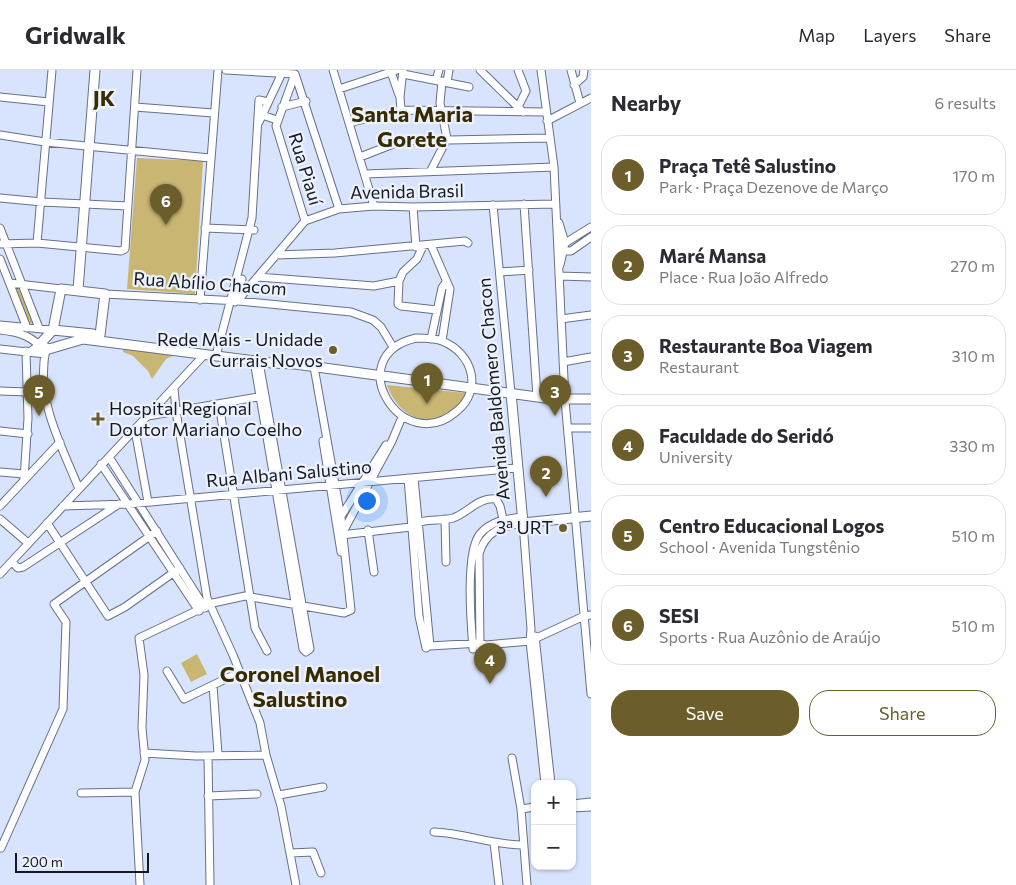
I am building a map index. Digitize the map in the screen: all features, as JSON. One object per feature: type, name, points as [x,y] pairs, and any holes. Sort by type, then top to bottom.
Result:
[{"type":"main road","points":[[78,290],[95,70]]},
{"type":"main road","points":[[44,349],[53,330],[61,289]]},
{"type":"main road","name":"Rua Abílio Chacom","points":[[61,289],[105,294]]},
{"type":"main road","points":[[100,338],[105,294]]},
{"type":"main road","points":[[53,330],[204,355],[281,362],[537,397],[565,400],[591,399]]},
{"type":"main road","points":[[44,349],[83,339],[100,338],[272,358],[281,362]]},
{"type":"main road","name":"Avenida Baldomero Chacon","points":[[511,393],[522,520]]},
{"type":"main road","points":[[522,520],[591,512]]},
{"type":"main road","points":[[575,515],[591,516]]},
{"type":"street","points":[[37,243],[52,70]]},
{"type":"street","points":[[89,70],[95,70]]},
{"type":"street","points":[[3,243],[37,243],[123,250],[128,206],[137,70]]},
{"type":"street","points":[[200,300],[218,70]]},
{"type":"street","points":[[226,70],[296,72]]},
{"type":"street","points":[[333,70],[374,206]]},
{"type":"street","points":[[368,70],[371,78]]},
{"type":"street","points":[[431,170],[447,139],[441,109],[442,81],[439,70]]},
{"type":"street","points":[[442,81],[449,70]]},
{"type":"street","points":[[480,70],[521,109]]},
{"type":"street","points":[[518,70],[526,91],[521,109]]},
{"type":"street","points":[[542,70],[554,167],[555,204],[565,243]]},
{"type":"street","points":[[571,70],[580,103]]},
{"type":"street","points":[[574,85],[584,77],[584,70]]},
{"type":"street","points":[[256,126],[285,72]]},
{"type":"street","points":[[296,72],[339,209]]},
{"type":"street","points":[[262,115],[277,123],[296,72]]},
{"type":"street","points":[[339,89],[371,78],[398,72],[469,87]]},
{"type":"street","points":[[398,72],[401,110]]},
{"type":"street","points":[[398,72],[400,97]]},
{"type":"street","points":[[0,97],[49,102]]},
{"type":"street","points":[[547,121],[591,98]]},
{"type":"street","points":[[217,352],[234,303],[252,230],[256,126],[259,100],[268,102]]},
{"type":"street","points":[[282,108],[306,101]]},
{"type":"street","points":[[135,107],[214,113]]},
{"type":"street","points":[[349,123],[401,110],[521,109],[546,112]]},
{"type":"street","name":"Rua Piauí","points":[[277,123],[305,221]]},
{"type":"street","points":[[0,135],[45,142],[210,158]]},
{"type":"street","points":[[360,157],[401,141],[550,138]]},
{"type":"street","points":[[365,174],[431,170],[554,167]]},
{"type":"street","points":[[0,198],[128,206]]},
{"type":"street","points":[[524,204],[537,397]]},
{"type":"street","name":"Avenida Brasil","points":[[305,221],[339,209],[374,206],[555,204]]},
{"type":"street","name":"Avenida Baldomero Chacon","points":[[494,205],[511,393]]},
{"type":"street","points":[[413,207],[423,246],[450,289],[442,341]]},
{"type":"street","points":[[558,220],[565,400],[575,515],[587,615],[591,694]]},
{"type":"street","points":[[234,303],[305,221]]},
{"type":"street","points":[[559,249],[565,243],[591,227]]},
{"type":"street","points":[[0,228],[3,243],[23,284],[39,328]]},
{"type":"street","points":[[205,228],[252,230]]},
{"type":"street","points":[[559,249],[571,251],[591,237]]},
{"type":"street","points":[[276,255],[334,254],[465,241],[468,243]]},
{"type":"street","points":[[423,246],[417,259],[403,272],[398,281],[400,306],[437,310]]},
{"type":"street","points":[[0,259],[27,328]]},
{"type":"street","points":[[500,272],[528,270]]},
{"type":"street","points":[[559,274],[591,277]]},
{"type":"street","points":[[258,277],[374,286],[398,281]]},
{"type":"street","points":[[431,339],[442,288],[446,282]]},
{"type":"street","name":"Rua Abílio Chacom","points":[[10,283],[61,289]]},
{"type":"street","name":"Rua Abílio Chacom","points":[[105,294],[351,312],[373,320],[382,328],[393,346]]},
{"type":"street","points":[[561,319],[591,315]]},
{"type":"street","points":[[0,325],[53,330]]},
{"type":"street","points":[[0,330],[23,334],[44,349]]},
{"type":"street","points":[[416,338],[442,341],[464,358],[472,373],[472,389],[465,404],[447,418],[426,423],[409,421],[402,417],[384,397],[380,377],[382,364],[387,353],[400,342],[416,338]]},
{"type":"street","points":[[0,349],[28,351],[44,349]]},
{"type":"street","points":[[44,349],[43,392],[79,489]]},
{"type":"street","points":[[24,476],[28,434],[28,351]]},
{"type":"street","points":[[0,574],[204,355]]},
{"type":"street","points":[[564,362],[591,357]]},
{"type":"street","points":[[257,361],[306,652],[310,649],[299,604]]},
{"type":"street","points":[[140,885],[135,792],[144,767],[142,728],[144,675],[139,638],[204,608],[249,595],[347,612],[351,608],[341,534],[312,366]]},
{"type":"street","points":[[174,388],[204,608]]},
{"type":"street","points":[[0,391],[28,392]]},
{"type":"street","points":[[147,416],[263,396]]},
{"type":"street","points":[[219,404],[255,628],[267,651]]},
{"type":"street","points":[[341,534],[372,481],[402,417]]},
{"type":"street","points":[[568,428],[591,428]]},
{"type":"street","points":[[135,430],[148,502]]},
{"type":"street","points":[[0,432],[28,434]]},
{"type":"street","points":[[338,518],[395,432]]},
{"type":"street","points":[[0,506],[24,476],[60,442]]},
{"type":"street","points":[[109,456],[157,531],[177,570]]},
{"type":"street","points":[[102,464],[150,536],[204,608],[240,672],[260,723],[266,755],[278,795],[291,853],[296,885]]},
{"type":"street","name":"Rua Albani Salustino","points":[[63,506],[129,504],[517,468]]},
{"type":"street","points":[[0,472],[24,476]]},
{"type":"street","points":[[411,478],[424,627],[431,647],[478,646],[533,640],[587,615]]},
{"type":"street","points":[[341,534],[455,517],[482,500],[493,499],[498,502],[503,520]]},
{"type":"street","points":[[12,562],[18,568],[23,567],[119,504]]},
{"type":"street","points":[[445,519],[446,562]]},
{"type":"street","points":[[478,646],[472,551],[480,533],[490,526],[503,520],[522,520]]},
{"type":"street","points":[[478,646],[479,554],[482,544],[488,535],[498,529],[522,520]]},
{"type":"street","name":"Avenida Baldomero Chacon","points":[[522,520],[531,629],[550,780]]},
{"type":"street","points":[[1,521],[28,543]]},
{"type":"street","points":[[47,523],[108,616],[115,614],[177,570]]},
{"type":"street","points":[[368,530],[374,572]]},
{"type":"street","points":[[1,848],[63,709],[66,622],[54,604],[157,531]]},
{"type":"street","name":"Avenida Baldomero Chacon","points":[[533,640],[546,780]]},
{"type":"street","points":[[167,671],[184,699],[240,672]]},
{"type":"street","points":[[214,685],[218,754]]},
{"type":"street","points":[[144,752],[208,756],[218,754],[266,755]]},
{"type":"street","points":[[208,756],[210,885]]},
{"type":"street","points":[[512,758],[521,811],[527,885]]},
{"type":"street","points":[[278,795],[323,788]]},
{"type":"street","points":[[80,793],[135,792]]},
{"type":"street","points":[[208,796],[257,794]]},
{"type":"street","points":[[576,804],[591,802]]},
{"type":"street","points":[[576,808],[591,807]]},
{"type":"street","points":[[521,811],[531,809]]},
{"type":"street","points":[[521,811],[531,812]]},
{"type":"street","points":[[434,832],[461,834],[494,843],[523,845]]},
{"type":"street","points":[[494,843],[498,885]]},
{"type":"street","points":[[291,853],[313,852],[321,873]]},
{"type":"shaded area","points":[[137,158],[203,161],[195,294],[127,289]]},
{"type":"shaded area","points":[[22,287],[35,324],[29,323],[15,288]]},
{"type":"shaded area","points":[[123,348],[173,356],[166,359],[152,379],[148,371],[133,356],[123,352]]},
{"type":"shaded area","points":[[387,385],[466,393],[458,406],[448,415],[425,420],[413,416],[403,409],[394,399]]},
{"type":"shaded area","points":[[197,654],[207,674],[191,682],[181,663]]},
{"type":"place","name":"SESI","points":[[166,225]]},
{"type":"place","name":"Rede Mais - Unidade Currais Novos","points":[[333,350]]},
{"type":"place","name":"Praça Tetê Salustino","points":[[427,404]]},
{"type":"place","name":"Centro Educacional Logos","points":[[39,416]]},
{"type":"place","name":"Restaurante Boa Viagem","points":[[555,416]]},
{"type":"place","name":"Hospital Regional Doutor Mariano Coelho","points":[[98,419]]},
{"type":"place","name":"Maré Mansa","points":[[546,497]]},
{"type":"place","name":"3ª URT","points":[[563,528]]},
{"type":"place","name":"Faculdade do Seridó","points":[[490,684]]},
{"type":"district","name":"JK","points":[[104,98]]},
{"type":"district","name":"Santa Maria Gorete","points":[[412,126]]},
{"type":"district","name":"Coronel Manoel Salustino","points":[[300,686]]}]
